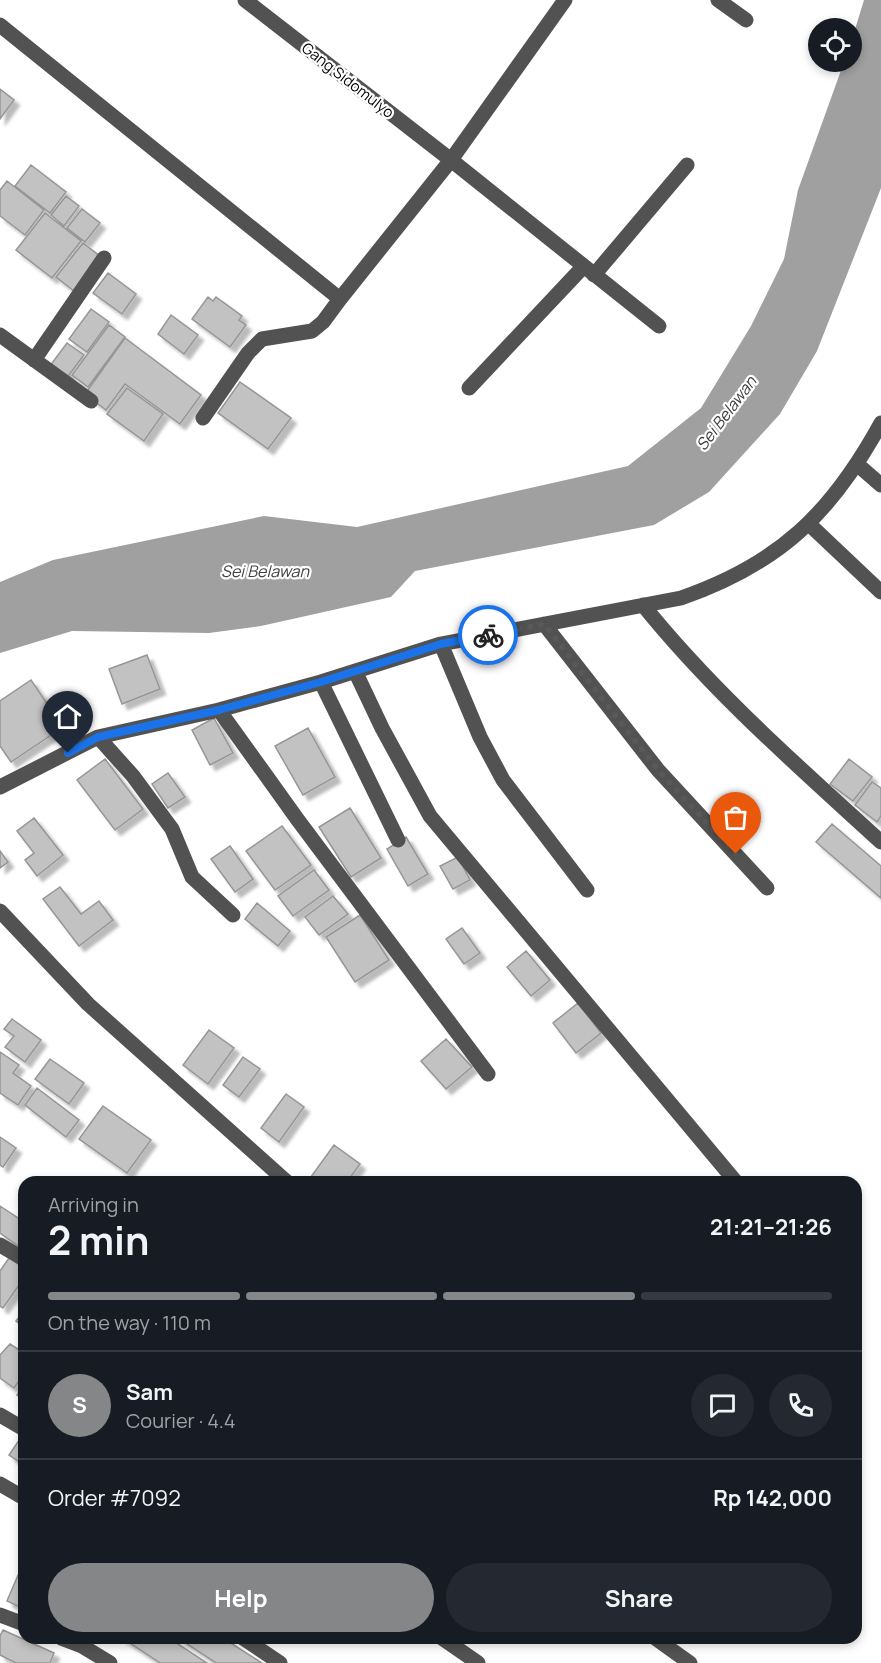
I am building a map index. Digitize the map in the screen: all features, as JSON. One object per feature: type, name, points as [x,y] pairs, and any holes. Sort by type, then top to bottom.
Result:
[{"type":"street","name":"Gang Sidomulyo","points":[[245,0],[451,160],[658,326]]},
{"type":"street","points":[[203,418],[248,353],[262,339],[312,331],[323,322],[451,160],[565,0]]},
{"type":"street","points":[[718,0],[746,20]]},
{"type":"street","points":[[0,25],[340,298]]},
{"type":"street","points":[[468,388],[589,271],[687,165]]},
{"type":"street","points":[[34,360],[104,258]]},
{"type":"street","points":[[0,335],[91,401]]},
{"type":"street","points":[[0,787],[98,737],[219,710],[321,682],[441,644],[681,598],[713,587],[765,561],[809,524],[834,497],[858,465],[881,423]]},
{"type":"street","points":[[858,465],[881,485]]},
{"type":"street","points":[[809,524],[881,592]]},
{"type":"street","points":[[643,605],[681,652],[747,721],[881,842]]},
{"type":"street","points":[[544,624],[658,770],[767,888]]},
{"type":"street","points":[[441,644],[471,718],[503,780],[587,890]]},
{"type":"street","points":[[356,671],[386,737],[430,816],[731,1176]]},
{"type":"street","points":[[321,682],[398,840]]},
{"type":"street","points":[[219,710],[298,820],[488,1074]]},
{"type":"street","points":[[98,737],[133,776],[171,829],[192,877],[233,915]]},
{"type":"street","points":[[0,911],[88,1004],[280,1176]]},
{"type":"street","points":[[0,1245],[18,1256]]},
{"type":"street","points":[[0,1415],[18,1426]]},
{"type":"street","points":[[0,1484],[18,1494]]},
{"type":"street","points":[[0,1615],[18,1622]]},
{"type":"street","points":[[86,1644],[110,1663]]},
{"type":"street","points":[[252,1644],[280,1663]]},
{"type":"street","points":[[451,1644],[478,1663]]},
{"type":"street","points":[[664,1644],[690,1663]]},
{"type":"water","name":"Sei Belawan","points":[[864,0],[881,0],[881,188],[817,351],[780,414],[709,492],[654,525],[415,571],[391,597],[261,626],[209,633],[72,631],[0,653],[0,582],[53,560],[264,516],[357,527],[628,466],[701,408],[751,326],[784,259],[798,190],[840,72],[862,72],[862,18],[858,18]]},
{"type":"building","points":[[0,89],[14,100],[0,119]]},
{"type":"building","points":[[31,165],[66,192],[50,213],[15,186]]},
{"type":"building","points":[[7,181],[44,210],[25,235],[0,216],[0,190]]},
{"type":"building","points":[[66,196],[79,206],[64,226],[51,215]]},
{"type":"building","points":[[82,209],[100,223],[85,242],[67,228]]},
{"type":"building","points":[[45,213],[81,241],[52,278],[16,250]]},
{"type":"building","points":[[83,243],[101,257],[74,291],[56,277]]},
{"type":"building","points":[[108,273],[136,294],[122,314],[93,293]]},
{"type":"building","points":[[208,297],[213,301],[216,297],[242,316],[239,320],[246,325],[230,347],[192,319]]},
{"type":"building","points":[[91,309],[109,322],[87,352],[69,339]]},
{"type":"building","points":[[171,315],[198,335],[184,354],[158,334]]},
{"type":"building","points":[[109,325],[125,337],[88,387],[72,375]]},
{"type":"building","points":[[125,338],[201,395],[180,424],[125,384],[106,410],[85,394]]},
{"type":"building","points":[[67,343],[84,355],[66,379],[49,367]]},
{"type":"building","points":[[240,382],[291,418],[268,449],[218,413]]},
{"type":"building","points":[[127,388],[163,414],[144,441],[107,414]]},
{"type":"building","points":[[147,655],[160,689],[122,704],[109,669]]},
{"type":"building","points":[[31,680],[63,727],[11,762],[0,746],[0,701]]},
{"type":"building","points":[[214,718],[233,753],[210,765],[192,730]]},
{"type":"building","points":[[308,728],[335,777],[303,795],[275,746]]},
{"type":"building","points":[[105,759],[143,809],[115,830],[77,780]]},
{"type":"building","points":[[849,759],[872,777],[853,801],[830,784]]},
{"type":"building","points":[[168,773],[185,797],[168,808],[152,784]]},
{"type":"building","points":[[872,782],[881,788],[881,816],[877,822],[855,805]]},
{"type":"building","points":[[350,808],[381,858],[351,877],[319,827]]},
{"type":"building","points":[[34,818],[63,855],[37,876],[25,860],[34,853],[17,831]]},
{"type":"building","points":[[832,824],[881,866],[881,898],[816,842]]},
{"type":"building","points":[[282,826],[311,865],[275,890],[246,851]]},
{"type":"building","points":[[406,837],[428,874],[408,886],[387,849]]},
{"type":"building","points":[[230,846],[253,879],[235,892],[211,859]]},
{"type":"building","points":[[0,851],[8,862],[0,868]]},
{"type":"building","points":[[458,857],[470,880],[453,889],[440,866]]},
{"type":"building","points":[[314,870],[329,890],[293,916],[278,896]]},
{"type":"building","points":[[60,887],[81,914],[99,901],[113,920],[79,946],[43,899]]},
{"type":"building","points":[[333,896],[348,914],[319,935],[305,917]]},
{"type":"building","points":[[257,903],[290,931],[278,946],[245,919]]},
{"type":"building","points":[[360,915],[389,960],[355,982],[326,937]]},
{"type":"building","points":[[462,928],[480,953],[464,964],[446,939]]},
{"type":"building","points":[[526,951],[550,980],[531,996],[507,967]]},
{"type":"building","points":[[578,1003],[601,1033],[576,1053],[553,1023]]},
{"type":"building","points":[[12,1019],[41,1040],[25,1062],[5,1047],[14,1036],[4,1029]]},
{"type":"building","points":[[209,1030],[234,1048],[208,1084],[183,1065]]},
{"type":"building","points":[[446,1039],[472,1067],[446,1089],[421,1061]]},
{"type":"building","points":[[0,1052],[19,1065],[13,1073],[31,1086],[18,1105],[0,1093]]},
{"type":"building","points":[[243,1057],[260,1069],[239,1097],[223,1085]]},
{"type":"building","points":[[50,1059],[84,1083],[69,1104],[35,1079]]},
{"type":"building","points":[[37,1088],[79,1120],[66,1137],[25,1105]]},
{"type":"building","points":[[286,1094],[304,1107],[279,1142],[261,1128]]},
{"type":"building","points":[[103,1106],[151,1140],[127,1173],[79,1139]]},
{"type":"building","points":[[0,1137],[16,1148],[3,1167],[0,1165]]},
{"type":"building","points":[[334,1145],[360,1164],[351,1176],[312,1176]]},
{"type":"building","points":[[0,1206],[18,1218],[18,1246],[0,1233]]},
{"type":"building","points":[[9,1258],[18,1264],[18,1287],[3,1308],[0,1306],[0,1271]]},
{"type":"building","points":[[10,1344],[18,1349],[18,1382],[14,1388],[0,1378],[0,1355]]},
{"type":"building","points":[[18,1442],[18,1461],[9,1455]]},
{"type":"building","points":[[18,1575],[18,1606],[7,1601]]},
{"type":"building","points":[[3,1630],[18,1637],[18,1644],[34,1644],[54,1653],[50,1663],[16,1663],[0,1655],[0,1636]]},
{"type":"building","points":[[131,1644],[178,1644],[207,1663],[160,1663]]},
{"type":"building","points":[[187,1644],[232,1644],[262,1663],[216,1663]]},
{"type":"way so far","points":[[488,635],[544,624],[658,770],[736,854]]},
{"type":"route","points":[[68,753],[98,737],[219,710],[321,682],[441,644],[488,635]]}]
